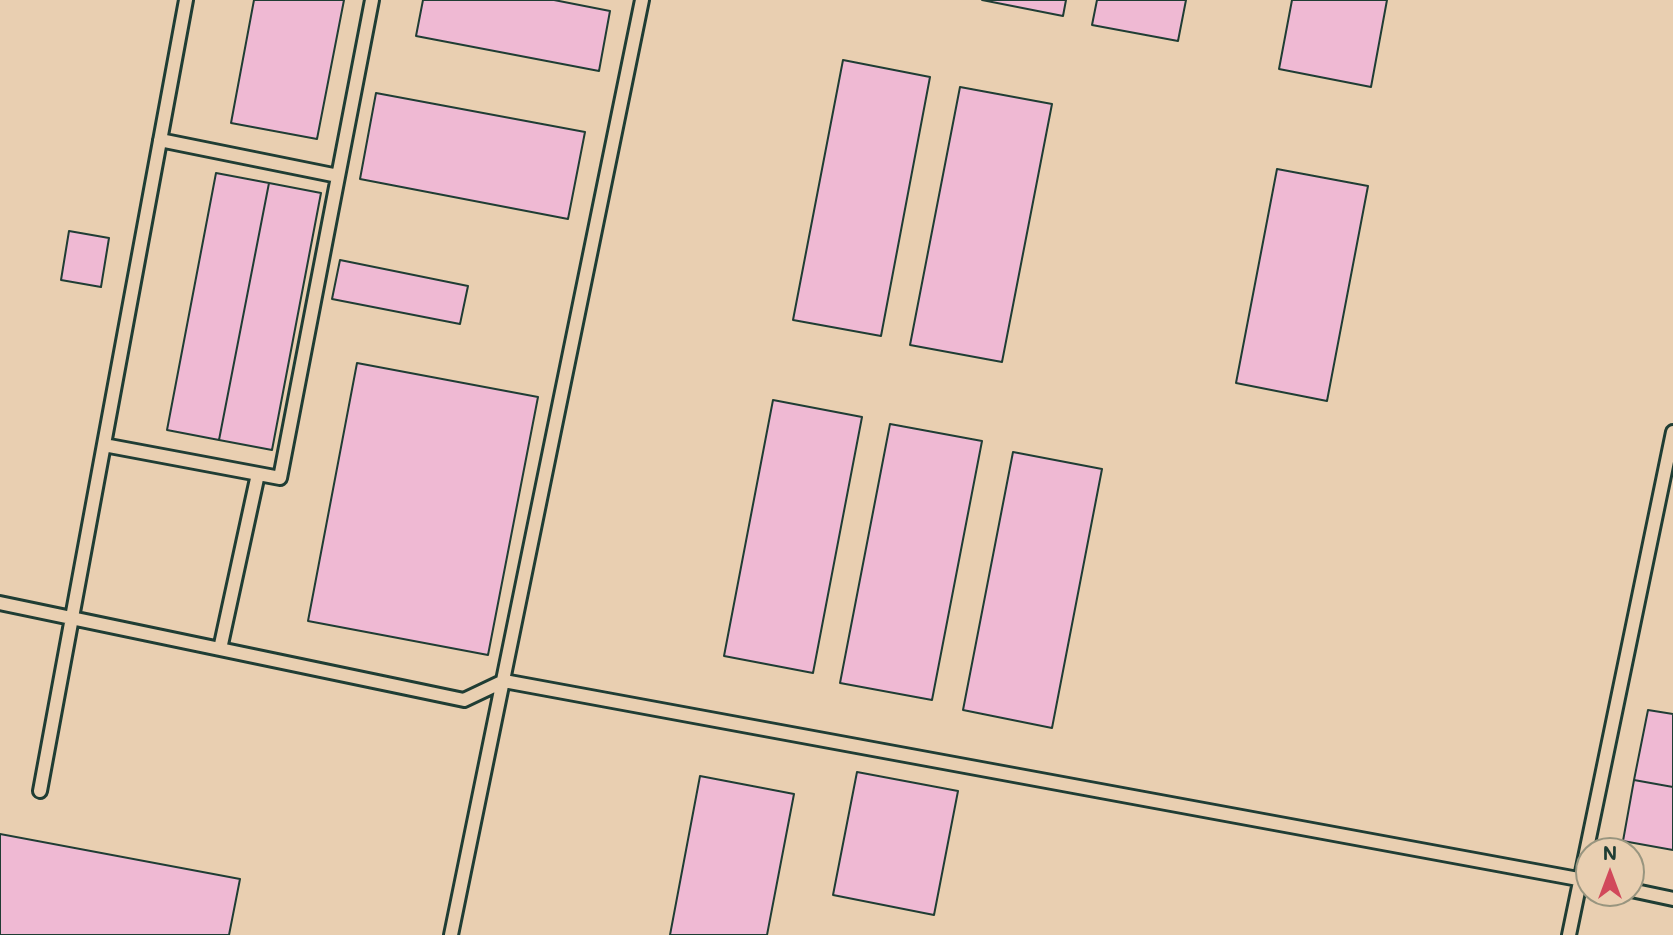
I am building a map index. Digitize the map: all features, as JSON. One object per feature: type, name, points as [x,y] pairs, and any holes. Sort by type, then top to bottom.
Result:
[{"type":"lane","points":[[40,791],[186,0]]},
{"type":"lane","points":[[104,445],[280,478],[372,0]]},
{"type":"lane","points":[[451,935],[642,0]]},
{"type":"lane","points":[[160,140],[338,176]]},
{"type":"lane","points":[[1593,837],[1673,432]]},
{"type":"lane","points":[[220,649],[258,474]]},
{"type":"lane","points":[[0,603],[464,700],[503,681],[1575,878]]},
{"type":"lane","points":[[1645,893],[1673,899]]},
{"type":"lane","points":[[1569,935],[1577,907]]},
{"type":"building","points":[[254,0],[344,0],[317,139],[231,123]]},
{"type":"building","points":[[423,0],[554,0],[610,11],[599,71],[416,36]]},
{"type":"building","points":[[982,0],[1066,0],[1063,16]]},
{"type":"building","points":[[1097,0],[1186,0],[1178,41],[1092,25]]},
{"type":"building","points":[[1292,0],[1387,0],[1371,87],[1279,69]]},
{"type":"building","points":[[843,60],[930,77],[881,336],[793,320]]},
{"type":"building","points":[[960,87],[1052,104],[1002,362],[910,345]]},
{"type":"building","points":[[376,93],[585,132],[568,219],[360,179]]},
{"type":"building","points":[[1277,169],[1368,186],[1327,401],[1236,383]]},
{"type":"building","points":[[216,173],[269,183],[219,440],[167,430]]},
{"type":"building","points":[[269,183],[321,193],[272,450],[219,440]]},
{"type":"building","points":[[69,231],[109,238],[101,287],[61,280]]},
{"type":"building","points":[[340,260],[468,286],[460,324],[332,299]]},
{"type":"building","points":[[357,363],[538,397],[488,655],[308,621]]},
{"type":"building","points":[[773,400],[862,417],[813,673],[724,656]]},
{"type":"building","points":[[890,424],[982,441],[932,700],[840,683]]},
{"type":"building","points":[[1013,452],[1102,469],[1052,728],[963,710]]},
{"type":"building","points":[[1648,710],[1673,714],[1673,787],[1634,780]]},
{"type":"building","points":[[857,772],[958,791],[934,915],[833,895]]},
{"type":"building","points":[[700,776],[794,794],[767,935],[670,935]]},
{"type":"building","points":[[1634,780],[1673,787],[1673,850],[1645,845],[1645,837],[1624,837]]},
{"type":"building","points":[[0,834],[240,879],[229,935],[0,935]]}]
